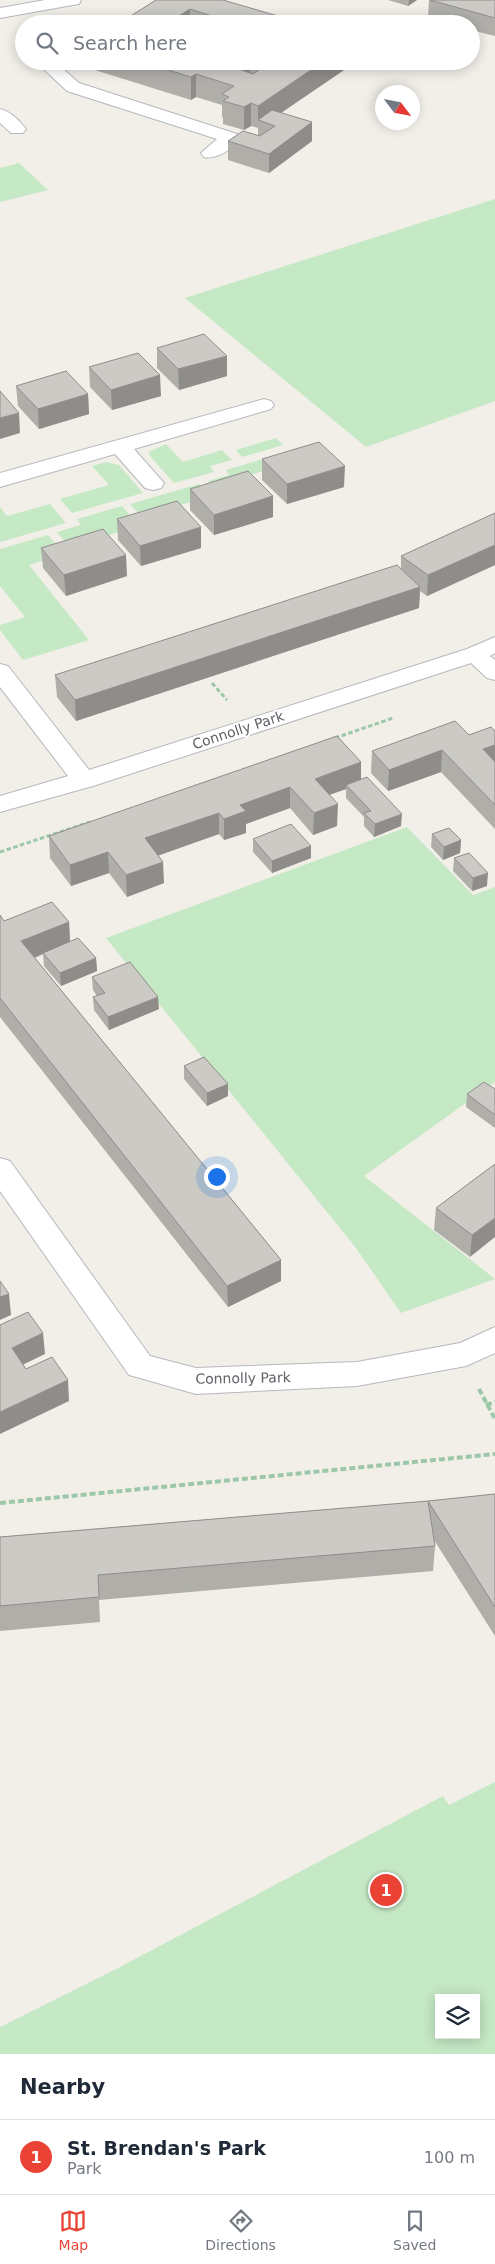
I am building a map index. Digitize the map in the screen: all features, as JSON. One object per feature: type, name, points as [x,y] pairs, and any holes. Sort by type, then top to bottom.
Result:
[{"type":"street","points":[[31,15],[73,0]]},
{"type":"street","points":[[0,12],[15,15]]},
{"type":"street","points":[[53,70],[73,87],[231,138],[210,153]]},
{"type":"street","points":[[0,114],[17,129]]},
{"type":"street","points":[[0,480],[264,404]]},
{"type":"street","points":[[120,446],[153,483]]},
{"type":"street","name":"Connolly Park","points":[[0,804],[84,780],[485,649],[495,673]]},
{"type":"street","points":[[0,671],[84,780]]},
{"type":"street","name":"Connolly Park","points":[[0,1169],[140,1366],[196,1381],[357,1374],[466,1354],[495,1339]]},
{"type":"path","points":[[326,741],[401,716]]},
{"type":"path","points":[[0,852],[100,818]]},
{"type":"path","points":[[486,1405],[495,1402]]},
{"type":"path","points":[[0,1503],[495,1454]]},
{"type":"green space","points":[[19,163],[48,190],[0,202],[0,168]]},
{"type":"green space","points":[[495,199],[495,401],[366,447],[185,298]]},
{"type":"green space","points":[[276,438],[283,445],[242,457],[236,450]]},
{"type":"green space","points":[[166,444],[183,462],[222,450],[232,460],[210,466],[214,472],[174,483],[150,456],[149,452]]},
{"type":"green space","points":[[270,457],[279,466],[247,476],[220,494],[208,481],[229,475],[226,470]]},
{"type":"green space","points":[[106,462],[119,465],[143,493],[72,513],[60,499],[109,485],[92,466]]},
{"type":"green space","points":[[199,484],[210,496],[177,506],[148,524],[130,504]]},
{"type":"green space","points":[[50,504],[66,523],[0,542],[0,507],[7,516]]},
{"type":"green space","points":[[122,506],[139,526],[105,536],[73,552],[57,532],[81,525],[77,519]]},
{"type":"green space","points":[[48,535],[64,554],[29,565],[89,640],[23,660],[0,630],[0,625],[25,617],[0,586],[0,549]]},
{"type":"green space","points":[[407,827],[473,895],[495,887],[495,1082],[364,1176],[495,1279],[401,1313],[356,1248],[106,938]]},
{"type":"green space","points":[[495,1782],[495,2054],[0,2054],[0,2027],[120,1967],[443,1796],[449,1805]]},
{"type":"building","points":[[156,0],[223,0],[274,15],[209,15],[190,9],[180,15],[132,15]]},
{"type":"building","points":[[430,0],[495,0],[495,18]]},
{"type":"building","points":[[168,70],[242,70],[253,74],[259,70],[311,70],[258,106],[251,103],[244,107],[223,101],[229,97],[222,94],[234,86],[196,74],[191,77]]},
{"type":"building","points":[[272,110],[312,122],[269,154],[228,141],[243,131],[260,136],[275,126],[258,120]]},
{"type":"building","points":[[204,334],[227,356],[178,369],[157,348]]},
{"type":"building","points":[[138,353],[160,375],[111,390],[89,367]]},
{"type":"building","points":[[66,371],[88,394],[38,409],[16,386]]},
{"type":"building","points":[[0,391],[19,413],[0,418]]},
{"type":"building","points":[[319,442],[345,466],[287,484],[262,459]]},
{"type":"building","points":[[248,471],[273,496],[214,515],[190,489]]},
{"type":"building","points":[[177,501],[201,527],[140,546],[117,519]]},
{"type":"building","points":[[495,513],[495,545],[428,575],[401,556]]},
{"type":"building","points":[[103,529],[126,555],[64,575],[41,548]]},
{"type":"building","points":[[397,565],[420,587],[75,700],[55,675]]},
{"type":"building","points":[[455,721],[469,735],[491,727],[495,731],[495,745],[483,749],[495,762],[495,805],[442,750],[389,770],[372,751]]},
{"type":"building","points":[[337,736],[361,762],[315,779],[338,804],[314,813],[290,787],[240,805],[246,811],[224,819],[219,813],[145,838],[163,862],[126,875],[108,852],[70,865],[49,836]]},
{"type":"building","points":[[367,777],[402,814],[375,824],[364,813],[371,811],[346,785]]},
{"type":"building","points":[[291,824],[311,846],[272,861],[253,839]]},
{"type":"building","points":[[449,828],[461,840],[444,847],[432,834]]},
{"type":"building","points":[[469,853],[488,873],[473,878],[454,858]]},
{"type":"building","points":[[52,902],[69,922],[21,941],[281,1260],[227,1286],[0,998],[0,915],[4,921]]},
{"type":"building","points":[[78,938],[96,958],[60,973],[43,953]]},
{"type":"building","points":[[130,962],[158,997],[108,1017],[93,997],[105,993],[92,977]]},
{"type":"building","points":[[204,1057],[228,1084],[207,1093],[184,1066]]},
{"type":"building","points":[[484,1082],[495,1089],[495,1115],[467,1094]]},
{"type":"building","points":[[495,1164],[495,1218],[472,1235],[436,1208]]},
{"type":"building","points":[[0,1281],[9,1294],[0,1297]]},
{"type":"building","points":[[28,1312],[43,1333],[12,1348],[26,1369],[52,1357],[68,1380],[0,1412],[0,1325]]},
{"type":"building","points":[[495,1494],[495,1607],[428,1501]]},
{"type":"building","points":[[428,1501],[435,1546],[98,1575],[99,1597],[0,1606],[0,1537]]},
{"type":"place","name":"St. Brendan's Park","points":[[386,1890]]}]
